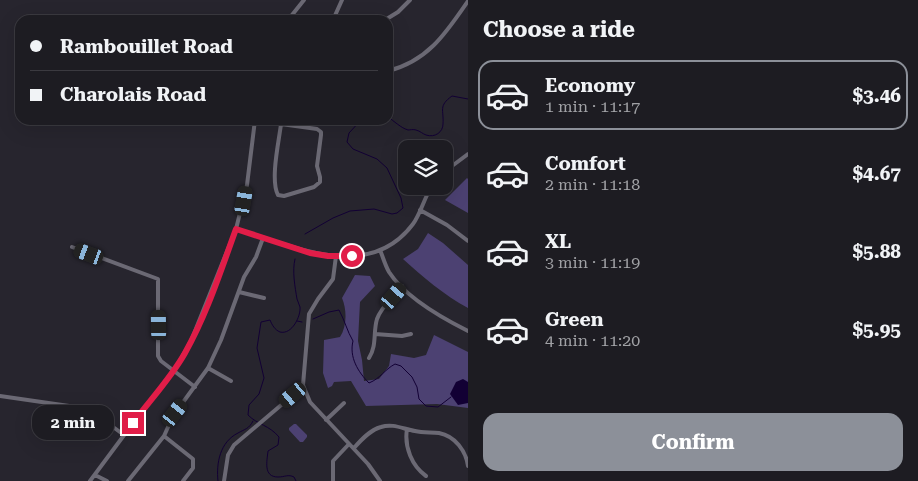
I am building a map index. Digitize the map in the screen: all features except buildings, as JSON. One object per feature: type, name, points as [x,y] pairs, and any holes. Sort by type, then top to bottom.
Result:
[{"type":"street","points":[[292,15],[304,0]]},
{"type":"street","points":[[335,15],[342,0]]},
{"type":"street","points":[[393,15],[410,0]]},
{"type":"street","points":[[393,69],[414,60],[434,46],[451,27],[468,1]]},
{"type":"street","points":[[90,481],[174,371],[191,341],[236,229],[244,201],[254,125]]},
{"type":"street","points":[[281,125],[275,181],[278,195],[284,196],[314,187],[320,182],[317,166],[321,132],[317,129],[288,125]]},
{"type":"street","points":[[453,165],[468,154]]},
{"type":"street","points":[[236,229],[310,253],[336,256],[361,255],[380,250],[399,239],[413,223],[428,195]]},
{"type":"street","points":[[420,210],[447,225],[468,241]]},
{"type":"street","points":[[128,481],[164,436],[173,416],[208,368],[221,340],[244,277],[256,256],[263,238]]},
{"type":"street","points":[[72,248],[158,279],[158,356],[195,387]]},
{"type":"street","points":[[380,250],[390,273],[402,286],[430,310],[468,331]]},
{"type":"street","points":[[336,256],[333,279],[313,305],[309,314],[303,374],[304,391],[310,402],[354,448],[380,481]]},
{"type":"street","points":[[368,358],[373,351],[376,323],[379,314],[402,286]]},
{"type":"street","points":[[239,292],[264,298]]},
{"type":"street","points":[[375,334],[402,336],[411,334]]},
{"type":"street","points":[[208,368],[231,381]]},
{"type":"street","points":[[224,481],[228,455],[234,445],[293,395],[304,391]]},
{"type":"street","points":[[0,396],[82,408],[124,435]]},
{"type":"street","points":[[326,420],[344,403]]},
{"type":"street","points":[[354,448],[368,435],[382,426],[392,425],[444,435],[457,443],[467,459],[468,466]]},
{"type":"street","points":[[408,429],[406,439],[411,456],[417,468],[426,476]]},
{"type":"street","points":[[164,436],[193,459],[193,468],[183,481]]},
{"type":"street","points":[[333,481],[334,458],[349,444]]},
{"type":"street","points":[[95,475],[98,481]]},
{"type":"street","points":[[95,475],[107,481]]},
{"type":"shaded area","points":[[468,179],[468,213],[445,200],[450,195],[453,195],[453,192]]},
{"type":"shaded area","points":[[428,233],[443,243],[468,265],[468,308],[442,292],[403,259],[418,249]]},
{"type":"shaded area","points":[[355,275],[370,276],[375,286],[360,302],[358,341],[364,381],[379,379],[389,366],[391,354],[414,358],[426,355],[434,335],[468,352],[468,408],[437,404],[366,406],[351,381],[334,382],[328,388],[323,373],[324,340],[340,337],[342,333],[346,318],[342,298]]},
{"type":"shaded area","points":[[463,379],[468,382],[468,403],[458,405],[450,394],[456,382]]},
{"type":"shaded area","points":[[294,424],[307,435],[303,442],[300,442],[289,430]]},
{"type":"waterway","points":[[393,121],[405,129],[419,131],[432,136],[442,130],[443,106],[445,103],[452,96],[468,99]]},
{"type":"waterway","points":[[305,234],[333,218],[350,211],[374,209],[392,214],[397,213],[403,208],[401,198],[387,168],[377,159],[353,149],[347,142],[349,133],[356,125]]},
{"type":"waterway","points":[[295,259],[294,279],[300,307],[299,315],[292,328],[284,332],[277,330],[270,320],[261,322],[257,348],[264,378],[259,394],[249,405],[248,415],[279,437],[278,445],[268,451],[267,468],[270,474],[278,477],[292,476],[296,481]]},
{"type":"waterway","points":[[313,319],[339,310],[353,341],[352,353],[355,364],[369,383],[395,364],[401,366],[412,377],[417,387],[419,399],[426,406],[438,407],[451,397]]},
{"type":"waterway","points":[[297,321],[302,322]]},
{"type":"waterway","points":[[218,481],[219,460],[223,447],[232,437],[248,427],[253,421]]},
{"type":"route","points":[[133,423],[174,371],[191,341],[222,268],[236,229],[310,253],[328,256],[352,256]]}]
